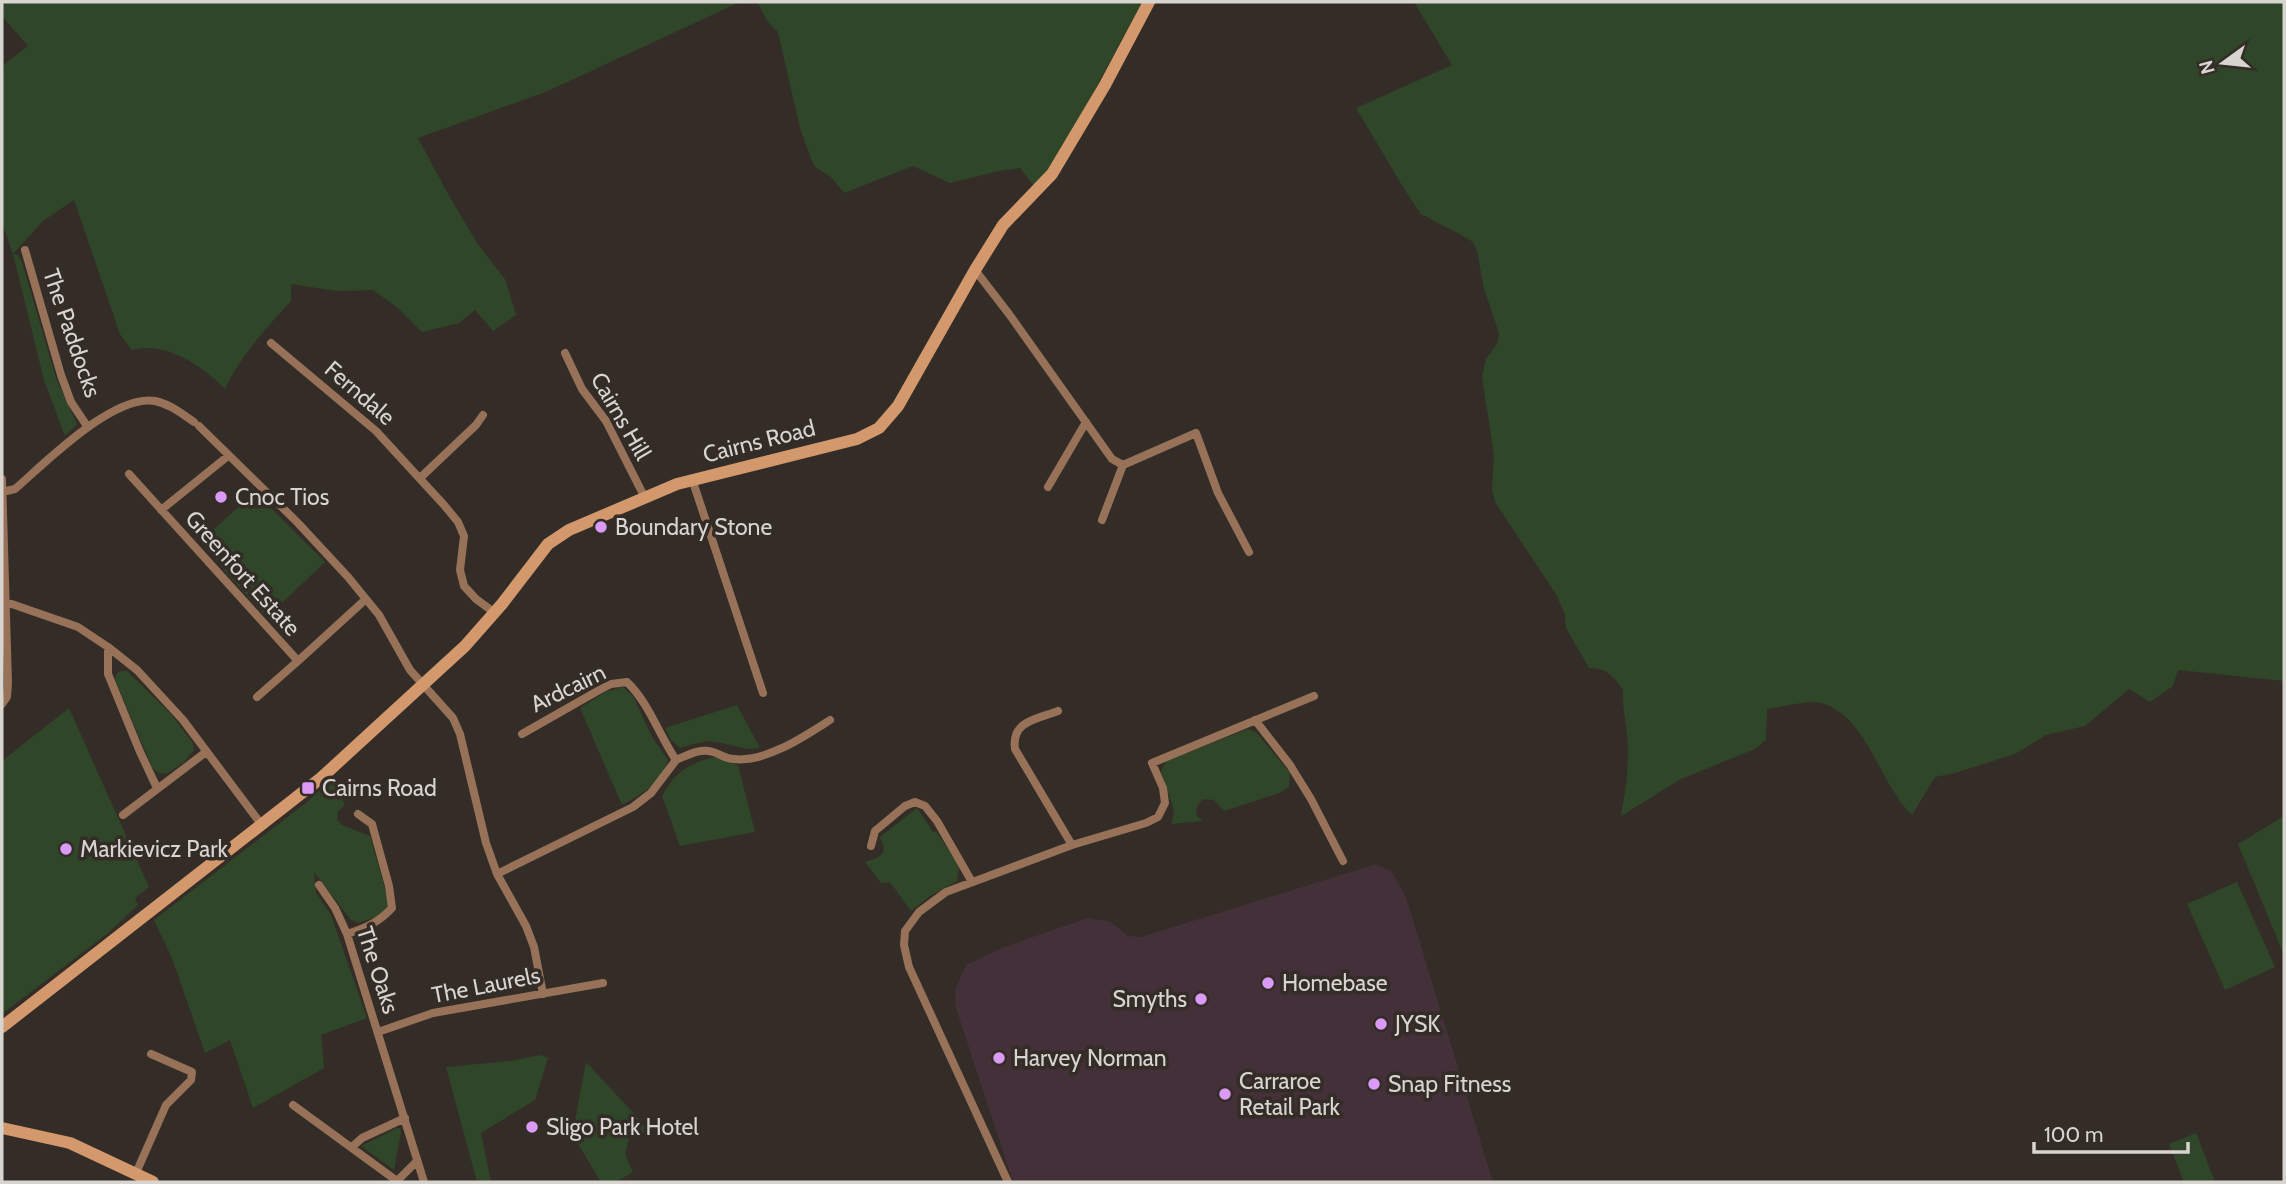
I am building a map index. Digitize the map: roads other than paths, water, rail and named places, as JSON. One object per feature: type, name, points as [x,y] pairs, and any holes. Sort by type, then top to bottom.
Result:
[{"type":"street","name":"Cairns Road","points":[[2,1027],[321,778],[465,646],[495,613],[548,544],[569,530],[692,479],[857,439],[879,428],[898,406],[1003,225],[1052,174],[1105,85],[1149,2]]},
{"type":"street","name":"The Paddocks","points":[[25,250],[61,375],[71,402],[87,426]]},
{"type":"street","points":[[975,270],[1112,458],[1123,465]]},
{"type":"street","name":"Ferndale","points":[[271,343],[363,419],[444,505],[462,529],[464,536],[460,570],[464,586],[476,600],[495,613]]},
{"type":"street","name":"Cairns Hill","points":[[565,353],[582,389],[606,421],[645,498]]},
{"type":"street","name":"The Paddocks","points":[[2,492],[15,489],[87,426],[116,410],[136,403],[154,401],[172,407],[196,424],[228,456]]},
{"type":"street","points":[[420,478],[476,425],[483,415]]},
{"type":"street","points":[[1048,487],[1086,422]]},
{"type":"street","points":[[1102,520],[1123,465],[1196,433],[1218,493],[1249,552]]},
{"type":"street","points":[[228,456],[297,522],[348,577],[379,615],[410,670],[453,718],[460,734],[496,874],[526,926],[534,947],[543,994]]},
{"type":"street","name":"Greenfort Estate","points":[[161,510],[228,456]]},
{"type":"street","name":"Greenfort Estate","points":[[129,474],[298,661]]},
{"type":"street","points":[[2,479],[8,683],[8,697],[2,704]]},
{"type":"street","points":[[692,479],[763,693]]},
{"type":"street","name":"Greenfort Estate","points":[[257,697],[366,600]]},
{"type":"street","points":[[6,602],[78,628],[108,647],[136,670],[162,696],[261,824]]},
{"type":"street","points":[[108,647],[108,674],[139,752],[157,788]]},
{"type":"street","name":"Ardcairn","points":[[522,734],[611,684],[627,682],[634,689],[676,760]]},
{"type":"street","points":[[1008,1182],[909,967],[904,945],[905,931],[910,922],[946,892],[1072,845],[1158,817],[1165,803],[1163,788],[1152,762],[1314,696]]},
{"type":"street","points":[[1058,711],[1025,724],[1016,731],[1015,749],[1072,845]]},
{"type":"street","points":[[496,874],[633,807],[651,793],[676,760],[696,751],[712,752],[735,760],[757,757],[830,720]]},
{"type":"street","points":[[1255,720],[1297,776],[1343,861]]},
{"type":"street","points":[[122,814],[206,752]]},
{"type":"street","points":[[871,846],[875,831],[905,806],[915,802],[925,806],[937,821],[972,882]]},
{"type":"street","points":[[347,934],[383,919],[392,908],[389,886],[372,824],[358,814]]},
{"type":"street","name":"The Oaks","points":[[319,885],[335,908],[347,934],[424,1182]]},
{"type":"street","name":"The Laurels","points":[[379,1032],[433,1013],[603,983]]},
{"type":"street","points":[[136,1173],[166,1105],[191,1080],[192,1072],[151,1054]]},
{"type":"street","points":[[293,1105],[397,1182],[417,1161]]},
{"type":"street","points":[[352,1147],[362,1138],[405,1118]]},
{"type":"street","points":[[2,1128],[69,1143],[153,1182]]},
{"type":"place","name":"Cnoc Tios","points":[[221,497]]},
{"type":"place","name":"Boundary Stone","points":[[601,527]]},
{"type":"place","name":"Cairns Road","points":[[308,788]]},
{"type":"place","name":"Markievicz Park","points":[[66,849]]},
{"type":"place","name":"Homebase","points":[[1268,983]]},
{"type":"place","name":"Smyths","points":[[1201,999]]},
{"type":"place","name":"JYSK","points":[[1381,1024]]},
{"type":"place","name":"Harvey Norman","points":[[999,1058]]},
{"type":"place","name":"Snap Fitness","points":[[1374,1084]]},
{"type":"place","name":"Carraroe Retail Park","points":[[1225,1094]]},
{"type":"place","name":"Sligo Park Hotel","points":[[532,1127]]}]
